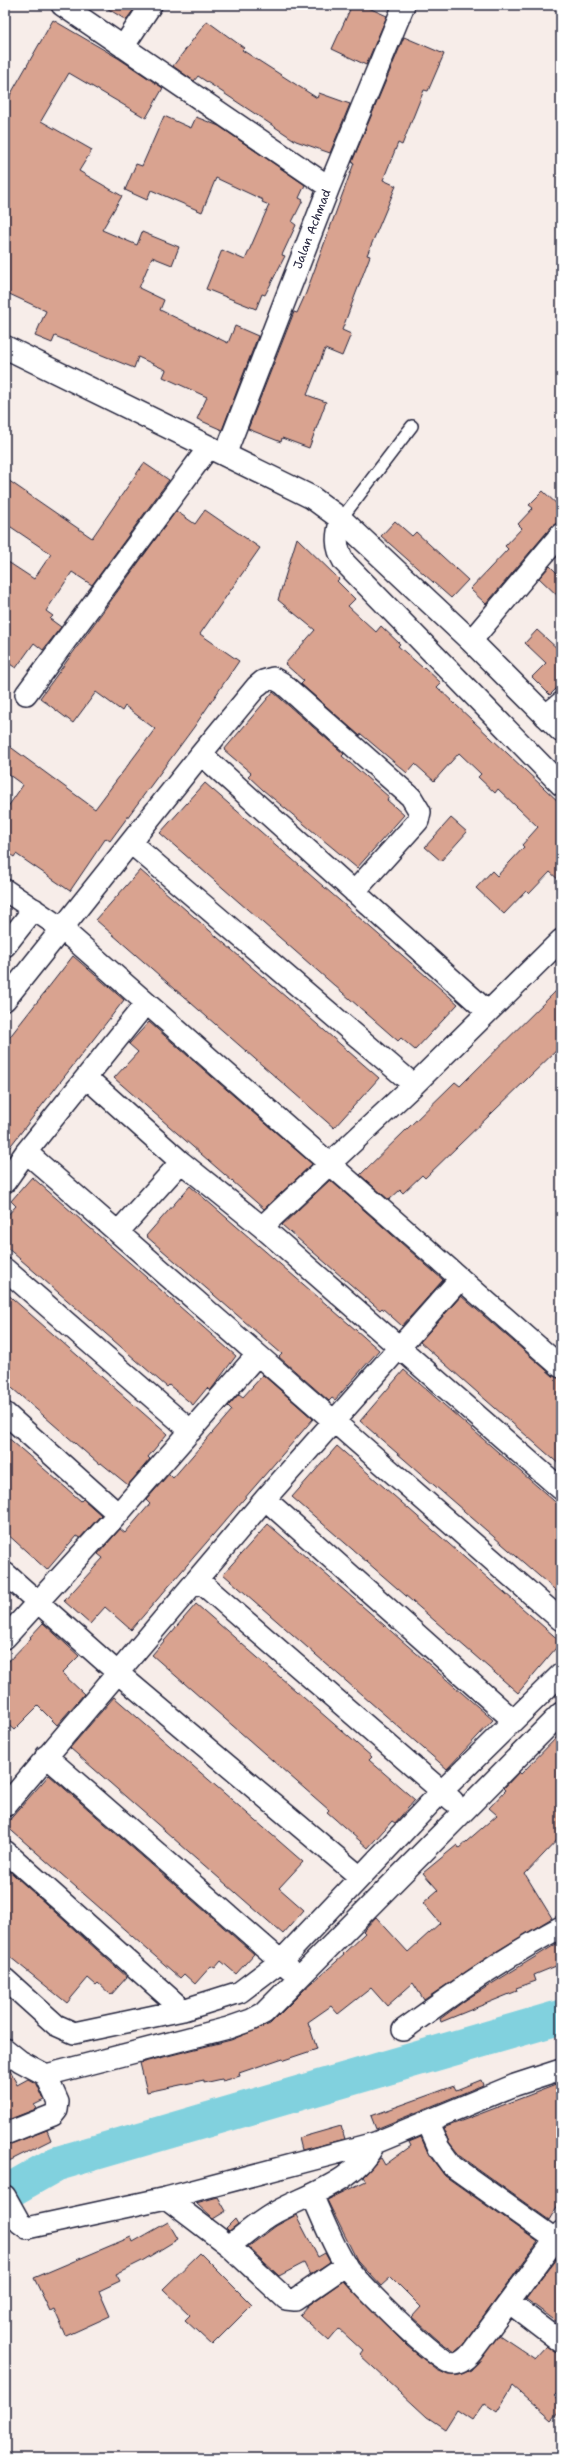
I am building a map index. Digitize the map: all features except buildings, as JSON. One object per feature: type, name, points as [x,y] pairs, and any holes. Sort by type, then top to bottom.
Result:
[{"type":"street","points":[[62,5],[328,187]]},
{"type":"street","points":[[123,47],[151,5]]},
{"type":"street","name":"Jalan Achmad","points":[[26,694],[217,451],[404,5]]},
{"type":"street","points":[[5,347],[311,497],[341,519],[471,641],[553,709],[561,731]]},
{"type":"street","points":[[341,519],[337,534],[337,551],[344,562],[561,785]]},
{"type":"street","points":[[471,641],[561,534]]},
{"type":"street","points":[[5,1000],[201,754],[257,686],[263,681],[273,678],[282,683],[411,797],[420,812],[418,821],[354,892]]},
{"type":"street","points":[[201,754],[488,1012]]},
{"type":"street","points":[[131,843],[414,1085]]},
{"type":"street","points":[[5,890],[61,928],[561,1367]]},
{"type":"street","points":[[5,946],[34,909]]},
{"type":"street","points":[[262,1227],[414,1085],[561,940]]},
{"type":"street","points":[[5,1182],[26,1152],[146,1003]]},
{"type":"street","points":[[87,1078],[181,1162],[262,1227],[561,1489]]},
{"type":"street","points":[[26,1152],[256,1355],[334,1421],[561,1620]]},
{"type":"street","points":[[118,1232],[181,1162]]},
{"type":"street","points":[[5,1269],[191,1431]]},
{"type":"street","points":[[5,1806],[46,1756],[119,1674],[265,1499],[460,1279]]},
{"type":"street","points":[[5,1638],[118,1514],[256,1355]]},
{"type":"street","points":[[5,1413],[118,1514]]},
{"type":"street","points":[[265,1499],[514,1720]]},
{"type":"street","points":[[5,1573],[119,1674],[360,1877]]},
{"type":"street","points":[[198,1580],[441,1792],[465,1809]]},
{"type":"street","points":[[5,1979],[56,2025],[74,2033],[183,2010],[240,1992],[281,1961],[441,1792],[561,1674]]},
{"type":"street","points":[[46,2075],[251,2020],[264,2013],[297,1977],[561,1714]]},
{"type":"street","points":[[46,1756],[281,1961],[297,1977]]},
{"type":"street","points":[[5,1852],[183,2010]]},
{"type":"street","points":[[403,2030],[480,1975],[530,1943],[561,1927]]},
{"type":"street","points":[[74,2033],[87,2063]]},
{"type":"street","points":[[5,2049],[20,2061],[46,2075],[58,2102],[57,2110],[53,2115],[5,2134]]},
{"type":"street","points":[[5,2196],[20,2223],[27,2228],[166,2198],[375,2143],[428,2123],[515,2085],[561,2070]]},
{"type":"street","points":[[312,2195],[346,2265],[388,2310],[448,2363],[459,2363],[467,2358],[510,2303],[558,2236],[452,2166],[439,2148],[428,2123]]},
{"type":"street","points":[[228,2246],[275,2212],[312,2195],[356,2168],[365,2160],[375,2143]]},
{"type":"street","points":[[166,2198],[228,2246],[281,2297],[291,2301],[346,2265]]},
{"type":"street","points":[[510,2303],[561,2342]]},
{"type":"lane","points":[[341,519],[412,426]]},
{"type":"waterway","points":[[5,2193],[56,2164],[561,2017]]}]
